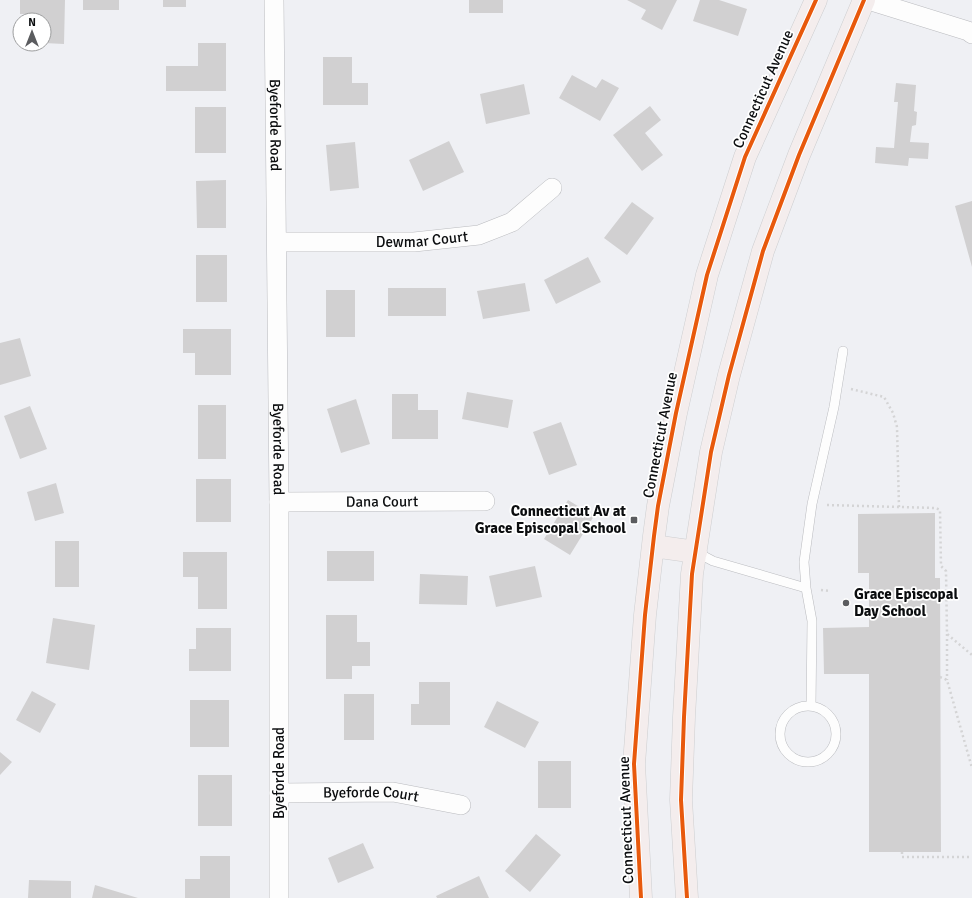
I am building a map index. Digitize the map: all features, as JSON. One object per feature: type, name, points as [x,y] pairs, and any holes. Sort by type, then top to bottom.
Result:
[{"type":"main road","name":"Connecticut Avenue","points":[[641,898],[634,764],[645,616],[653,546],[658,506],[676,413],[707,275],[745,158],[816,0]]},
{"type":"main road","points":[[687,898],[681,800],[684,717],[692,574],[711,452],[728,376],[763,251],[799,156],[864,0]]},
{"type":"main road","points":[[653,546],[696,552]]},
{"type":"street","name":"Byeforde Road","points":[[274,0],[279,502],[279,898]]},
{"type":"street","points":[[868,0],[971,31]]},
{"type":"street","name":"Dewmar Court","points":[[277,242],[414,242],[479,235],[512,222],[552,188]]},
{"type":"street","name":"Dana Court","points":[[279,502],[485,501]]},
{"type":"street","name":"Byeforde Court","points":[[279,793],[392,792],[461,804]]},
{"type":"lane","points":[[811,706],[812,621],[806,588],[804,562],[812,504],[834,407],[843,351]]},
{"type":"lane","points":[[696,552],[713,561],[806,588]]},
{"type":"lane","points":[[801,706],[811,706],[826,712],[832,718],[836,734],[833,746],[825,756],[810,762],[800,761],[792,757],[785,750],[781,742],[781,724],[786,716],[793,710],[801,706]]},
{"type":"path","points":[[838,386],[884,398],[893,413],[897,427],[899,508]]},
{"type":"path","points":[[828,505],[936,508],[940,510],[941,566],[946,571],[947,680],[972,768]]},
{"type":"path","points":[[947,634],[972,654]]},
{"type":"path","points":[[940,677],[947,680]]},
{"type":"path","points":[[902,852],[902,857],[972,857]]},
{"type":"building","points":[[20,0],[65,0],[64,44],[52,43],[52,12],[20,12]]},
{"type":"building","points":[[83,0],[119,0],[119,10],[83,10]]},
{"type":"building","points":[[163,0],[186,0],[186,7],[163,7]]},
{"type":"building","points":[[469,0],[503,0],[503,13],[469,13]]},
{"type":"building","points":[[627,0],[677,0],[662,30],[641,19],[646,10]]},
{"type":"building","points":[[700,0],[719,0],[747,9],[738,36],[693,21]]},
{"type":"building","points":[[198,43],[226,43],[226,91],[166,91],[166,66],[198,66]]},
{"type":"building","points":[[323,57],[352,57],[352,83],[368,83],[368,105],[323,105]]},
{"type":"building","points":[[572,75],[596,88],[602,79],[619,88],[600,121],[559,98]]},
{"type":"building","points":[[896,83],[916,85],[914,111],[917,112],[916,125],[912,126],[910,142],[929,143],[928,159],[909,158],[908,166],[875,163],[876,147],[894,148],[898,102],[894,102]]},
{"type":"building","points":[[524,84],[530,114],[486,124],[480,94]]},
{"type":"building","points":[[650,106],[661,120],[645,133],[663,155],[642,171],[613,135]]},
{"type":"building","points":[[195,107],[226,107],[226,153],[195,153]]},
{"type":"building","points":[[449,141],[464,172],[423,191],[409,160]]},
{"type":"building","points":[[355,142],[359,188],[330,191],[326,145]]},
{"type":"building","points":[[226,180],[226,228],[197,228],[196,181]]},
{"type":"building","points":[[972,201],[972,267],[955,206]]},
{"type":"building","points":[[632,202],[654,218],[627,255],[604,238]]},
{"type":"building","points":[[196,255],[227,255],[227,302],[196,302]]},
{"type":"building","points":[[588,257],[601,282],[556,304],[544,280]]},
{"type":"building","points":[[525,283],[530,311],[483,319],[477,291]]},
{"type":"building","points":[[388,288],[446,288],[446,316],[388,316]]},
{"type":"building","points":[[326,290],[355,290],[355,337],[326,337]]},
{"type":"building","points":[[183,329],[231,329],[231,375],[195,375],[195,353],[183,353]]},
{"type":"building","points":[[20,338],[31,376],[0,385],[0,343]]},
{"type":"building","points":[[467,392],[513,400],[508,428],[462,419]]},
{"type":"building","points":[[392,394],[418,394],[418,410],[438,410],[438,439],[392,439]]},
{"type":"building","points":[[356,399],[370,444],[341,453],[327,409]]},
{"type":"building","points":[[198,405],[226,405],[226,459],[198,459]]},
{"type":"building","points":[[30,406],[47,449],[20,459],[4,416]]},
{"type":"building","points":[[561,422],[577,465],[549,475],[533,432]]},
{"type":"building","points":[[196,479],[231,479],[231,522],[196,522]]},
{"type":"building","points":[[56,483],[64,513],[35,521],[27,492]]},
{"type":"building","points":[[568,500],[594,516],[570,555],[544,539]]},
{"type":"building","name":"Grace Episcopal Day School","points":[[935,513],[935,578],[940,578],[941,852],[869,852],[869,674],[824,674],[823,628],[869,627],[869,573],[858,573],[858,514]]},
{"type":"building","points":[[55,541],[79,541],[79,587],[55,587]]},
{"type":"building","points":[[327,551],[374,551],[374,581],[327,581]]},
{"type":"building","points":[[183,552],[227,552],[227,609],[198,609],[198,577],[183,577]]},
{"type":"building","points":[[535,566],[542,597],[496,607],[489,576]]},
{"type":"building","points":[[420,574],[468,576],[467,605],[419,604]]},
{"type":"building","points":[[326,615],[357,615],[357,642],[370,642],[370,666],[352,666],[352,679],[326,679]]},
{"type":"building","points":[[53,618],[95,625],[89,670],[46,663]]},
{"type":"building","points":[[196,628],[231,628],[231,671],[189,671],[189,649],[196,649]]},
{"type":"building","points":[[419,682],[450,682],[450,725],[411,725],[411,704],[419,704]]},
{"type":"building","points":[[32,691],[56,704],[40,733],[16,720]]},
{"type":"building","points":[[344,694],[374,694],[374,740],[344,740]]},
{"type":"building","points":[[190,700],[229,700],[229,747],[190,747]]},
{"type":"building","points":[[497,701],[539,722],[525,748],[484,727]]},
{"type":"building","points":[[0,752],[12,762],[0,775]]},
{"type":"building","points":[[538,761],[571,761],[571,808],[538,808]]},
{"type":"building","points":[[198,775],[232,775],[232,826],[198,826]]},
{"type":"building","points":[[536,834],[561,855],[530,892],[505,871]]},
{"type":"building","points":[[363,843],[374,868],[338,883],[328,858]]},
{"type":"building","points":[[200,856],[230,856],[230,898],[185,898],[185,879],[200,879]]},
{"type":"building","points":[[479,876],[489,898],[437,898],[436,896]]},
{"type":"building","points":[[29,880],[71,881],[71,898],[28,898]]},
{"type":"building","points":[[95,885],[138,898],[92,898]]},
{"type":"cycle path","points":[[641,898],[634,764],[645,615],[654,536],[658,506],[676,413],[707,275],[745,157],[816,0]]},
{"type":"cycle path","points":[[687,898],[681,800],[684,717],[692,574],[711,452],[729,375],[763,251],[799,155],[864,0]]},
{"type":"place","name":"Connecticut Av at Grace Episcopal School","points":[[634,520]]},
{"type":"place","name":"Grace Episcopal Day School","points":[[846,603]]}]
